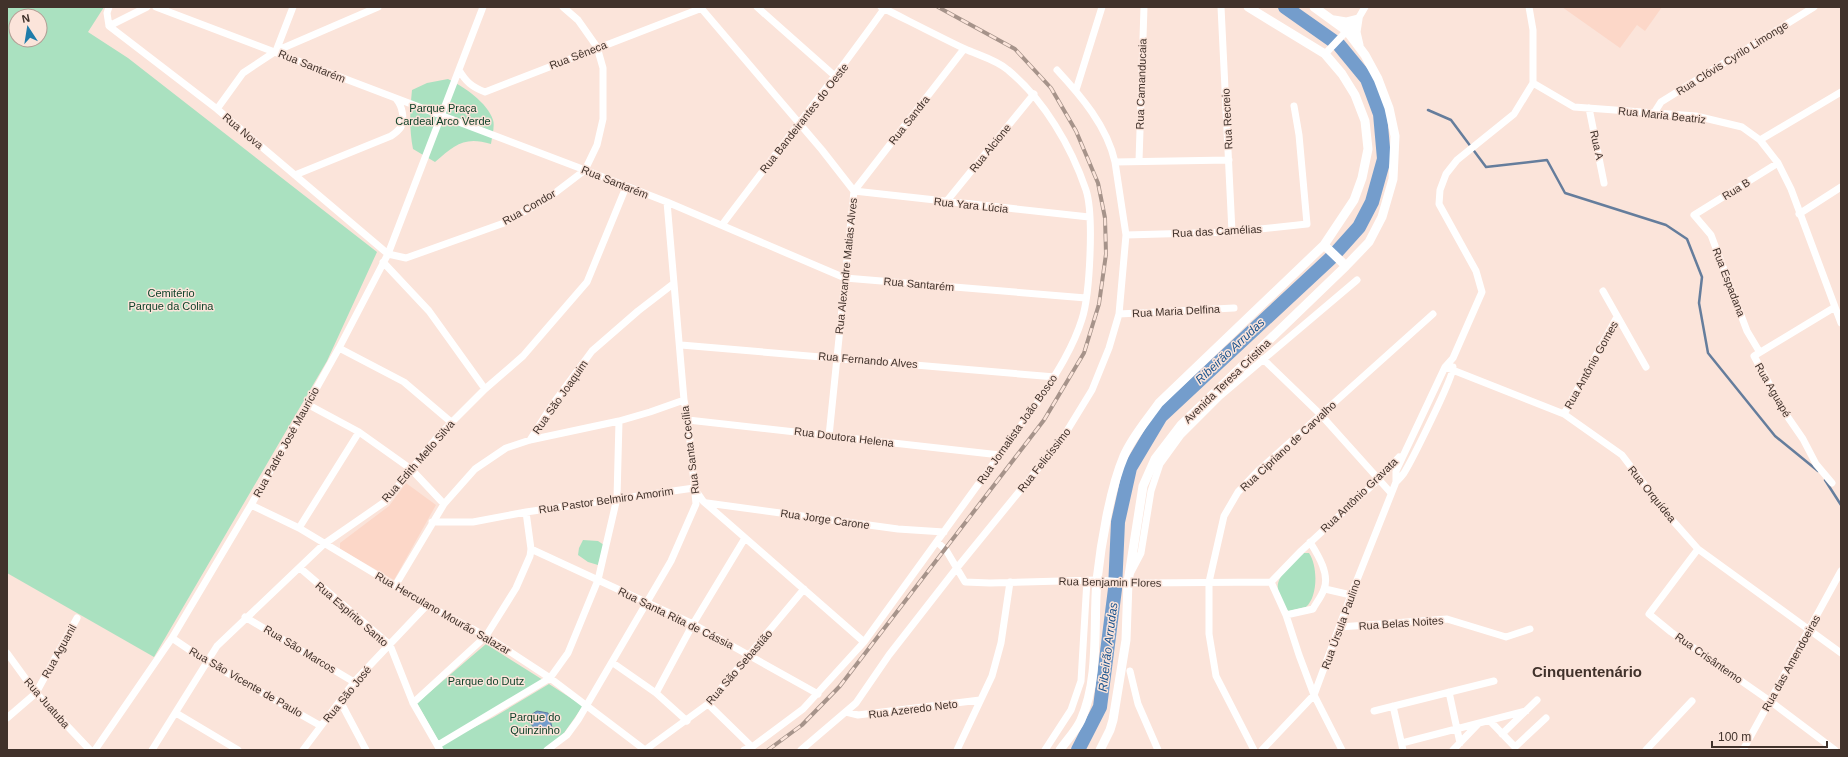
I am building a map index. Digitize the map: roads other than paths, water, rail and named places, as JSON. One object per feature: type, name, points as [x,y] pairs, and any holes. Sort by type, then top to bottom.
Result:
[{"type":"main road","points":[[1060,750],[1080,722],[1090,693],[1096,606],[1114,485],[1124,456],[1139,430],[1159,403],[1325,246],[1354,200],[1362,178],[1368,149],[1365,122],[1355,95],[1328,52],[1248,7]]},
{"type":"main road","points":[[1314,7],[1331,19],[1344,34],[1360,48]]},
{"type":"main road","points":[[1331,19],[1346,22],[1358,19],[1356,32],[1360,48]]},
{"type":"main road","name":"Avenida Teresa Cristina","points":[[1100,750],[1110,730],[1113,720],[1126,640],[1127,579],[1143,486],[1155,459],[1181,425],[1369,242],[1382,217],[1393,179],[1395,136],[1389,108],[1378,79],[1360,48]]},
{"type":"main road","points":[[1325,246],[1345,265]]},
{"type":"street","points":[[109,7],[107,13],[109,26],[147,7]]},
{"type":"street","name":"Rua Santarém","points":[[156,7],[276,51],[397,100],[442,115],[668,202],[845,278],[1086,298]]},
{"type":"street","points":[[276,51],[293,7]]},
{"type":"street","points":[[217,108],[243,73],[276,51],[378,7]]},
{"type":"street","name":"Rua Padre José Maurício","points":[[95,750],[172,638],[250,505],[339,348],[388,254],[483,7]]},
{"type":"street","name":"Rua Condor","points":[[388,254],[406,258],[504,223],[547,199],[585,170],[597,145],[603,119],[603,68],[597,47],[578,20],[563,7]]},
{"type":"street","name":"Rua Sêneca","points":[[459,70],[465,80],[473,87],[485,92],[597,47],[652,28],[701,7]]},
{"type":"street","name":"Rua Alexandre Matias Alves","points":[[701,7],[854,191],[829,436]]},
{"type":"street","points":[[756,7],[836,77]]},
{"type":"street","points":[[1076,90],[1102,7]]},
{"type":"street","name":"Rua Camanducaia","points":[[1139,161],[1144,7]]},
{"type":"street","name":"Rua Recreio","points":[[1221,7],[1232,232]]},
{"type":"street","points":[[1328,52],[1358,19],[1365,7]]},
{"type":"street","points":[[1529,7],[1533,30],[1533,83]]},
{"type":"street","name":"Rua Clóvis Cyrilo Limonge","points":[[1654,113],[1661,102],[1814,7]]},
{"type":"street","name":"Rua Bandeirantes do Oeste","points":[[722,225],[798,123],[836,77],[882,8]]},
{"type":"street","name":"Rua Jornalista João Bosco","points":[[744,750],[752,747],[803,709],[864,642],[1000,455],[1055,376],[1074,339],[1082,318],[1086,298],[1090,262],[1089,218],[1086,192],[1073,159],[1050,117],[1034,94],[1007,68],[964,49],[882,8]]},
{"type":"street","name":"Rua Nova","points":[[109,26],[217,108],[388,254]]},
{"type":"street","name":"Rua Sandra","points":[[854,191],[964,49]]},
{"type":"street","name":"Rua Felicíssimo","points":[[801,750],[856,703],[889,655],[956,569],[1062,439],[1092,390],[1109,348],[1119,314],[1126,235],[1115,162],[1112,151],[1100,124],[1076,90],[1057,70]]},
{"type":"street","name":"Rua Maria Beatriz","points":[[1533,83],[1574,107],[1696,116],[1742,127],[1760,140],[1778,163],[1791,189],[1799,214],[1841,323]]},
{"type":"street","name":"Rua Úrsula Paulino","points":[[1396,482],[1396,471],[1445,367],[1453,358],[1482,292],[1476,271],[1439,204],[1440,190],[1446,174],[1469,150],[1514,114],[1533,83]]},
{"type":"street","points":[[1760,140],[1841,92]]},
{"type":"street","name":"Rua Alcione","points":[[946,202],[1034,94]]},
{"type":"street","points":[[295,175],[391,136],[400,128],[402,117],[401,104],[397,100]]},
{"type":"street","name":"Rua das Camélias","points":[[1126,235],[1232,232],[1307,224],[1299,135],[1294,106]]},
{"type":"street","name":"Rua A","points":[[1589,108],[1604,183]]},
{"type":"street","points":[[1115,162],[1229,160]]},
{"type":"street","name":"Rua B","points":[[1694,215],[1778,163]]},
{"type":"street","name":"Rua Edith Mello Silva","points":[[152,750],[216,646],[324,544],[386,501],[451,422],[485,389],[523,356],[587,282],[626,187]]},
{"type":"street","points":[[1799,214],[1841,187]]},
{"type":"street","name":"Rua Yara Lúcia","points":[[854,191],[1089,218]]},
{"type":"street","name":"Rua Santa Cecília","points":[[547,750],[567,735],[613,663],[671,561],[692,517],[696,504],[688,420],[684,400],[668,202]]},
{"type":"street","name":"Rua Espadana","points":[[1694,215],[1711,235],[1747,331],[1759,351]]},
{"type":"street","points":[[383,262],[429,311],[485,389]]},
{"type":"street","points":[[1127,579],[1141,553],[1151,491],[1160,464],[1181,435],[1220,396],[1358,280]]},
{"type":"street","name":"Rua São Joaquim","points":[[395,586],[444,504],[475,469],[506,448],[530,440],[552,405],[592,351],[638,311],[674,284]]},
{"type":"street","points":[[1603,291],[1646,367]]},
{"type":"street","name":"Rua Aguapé","points":[[1832,483],[1816,464],[1803,439],[1785,413],[1754,356],[1759,351],[1835,307]]},
{"type":"street","name":"Rua Maria Delfina","points":[[1119,314],[1234,308]]},
{"type":"street","name":"Rua Cipriano de Carvalho","points":[[1254,750],[1216,676],[1209,634],[1209,582],[1224,516],[1238,492],[1433,314]]},
{"type":"street","name":"Rua Antônio Gomes","points":[[1564,414],[1617,317]]},
{"type":"street","name":"Rua Fernando Alves","points":[[680,345],[1055,376]]},
{"type":"street","points":[[339,348],[404,382],[451,422]]},
{"type":"street","name":"Rua Úrsula Paulino","points":[[1262,750],[1314,696],[1351,595],[1391,493],[1396,482],[1404,474],[1454,370],[1453,358]]},
{"type":"street","points":[[1263,359],[1322,415],[1391,493]]},
{"type":"street","name":"Rua Orquídea","points":[[1445,367],[1564,414],[1622,455],[1666,513],[1698,549],[1841,653]]},
{"type":"street","points":[[530,440],[619,421],[684,400]]},
{"type":"street","points":[[307,404],[359,432],[411,469],[444,504]]},
{"type":"street","name":"Rua Doutora Helena","points":[[688,420],[1000,455]]},
{"type":"street","points":[[439,748],[550,678],[568,653],[598,580],[617,498],[619,421]]},
{"type":"street","points":[[299,528],[359,432]]},
{"type":"street","name":"Rua Antônio Gravata","points":[[1271,582],[1310,542],[1379,479],[1407,448]]},
{"type":"street","points":[[694,488],[703,501],[864,642]]},
{"type":"street","name":"Rua Pastor Belmiro Amorim","points":[[432,522],[473,522],[617,498],[694,488]]},
{"type":"street","name":"Rua Jorge Carone","points":[[707,503],[898,529],[944,532]]},
{"type":"street","name":"Rua Herculano Mourão Salazar","points":[[250,505],[299,528],[395,586],[486,636],[550,678],[645,750]]},
{"type":"street","points":[[413,703],[486,636],[516,588],[525,568],[531,549],[526,512]]},
{"type":"street","points":[[656,693],[693,624],[746,538]]},
{"type":"street","points":[[937,542],[946,550],[956,569]]},
{"type":"street","points":[[1286,615],[1313,609],[1324,589],[1325,575],[1317,553],[1310,542]]},
{"type":"street","name":"Rua Santa Rita de Cássia","points":[[531,549],[693,624],[818,694]]},
{"type":"street","name":"Rua Crisântemo","points":[[1698,549],[1649,614],[1671,632],[1770,701],[1835,750]]},
{"type":"street","name":"Rua Espírito Santo","points":[[300,568],[390,645],[413,703],[439,748]]},
{"type":"street","name":"Rua Benjamin Flores","points":[[956,569],[965,582],[1127,579],[1209,582],[1271,582]]},
{"type":"street","name":"Rua das Amendoeiras","points":[[1743,750],[1840,573]]},
{"type":"street","points":[[1045,750],[1071,710],[1081,681],[1087,580]]},
{"type":"street","points":[[956,750],[992,676],[1001,643],[1010,582]]},
{"type":"street","points":[[1271,582],[1286,615],[1298,656],[1314,696],[1342,750]]},
{"type":"street","points":[[1324,589],[1351,595]]},
{"type":"street","name":"Rua São Sebastião","points":[[645,750],[687,721],[708,704],[804,590]]},
{"type":"street","name":"Rua São José","points":[[303,750],[354,682],[427,604]]},
{"type":"street","points":[[1086,608],[1096,606]]},
{"type":"street","name":"Rua São Marcos","points":[[245,617],[354,682]]},
{"type":"street","name":"Rua Aguanil","points":[[7,718],[36,693],[77,618]]},
{"type":"street","name":"Rua Belas Noites","points":[[1340,627],[1447,619],[1506,637],[1530,629]]},
{"type":"street","name":"Rua São Vicente de Paulo","points":[[172,638],[206,661],[321,726]]},
{"type":"street","points":[[1083,643],[1094,643]]},
{"type":"street","name":"Rua Juatuba","points":[[7,653],[36,693],[90,750]]},
{"type":"street","points":[[613,663],[656,693],[687,721]]},
{"type":"street","points":[[1130,671],[1138,704],[1158,750]]},
{"type":"street","points":[[1374,711],[1494,681]]},
{"type":"street","points":[[1449,692],[1460,743]]},
{"type":"street","points":[[1076,696],[1090,693]]},
{"type":"street","name":"Rua Azeredo Neto","points":[[846,712],[858,715],[980,700]]},
{"type":"street","points":[[1502,734],[1537,700]]},
{"type":"street","points":[[1646,750],[1692,701]]},
{"type":"street","points":[[340,702],[366,750]]},
{"type":"street","points":[[708,704],[752,747]]},
{"type":"street","points":[[1393,706],[1402,746],[1457,729],[1526,711]]},
{"type":"street","points":[[176,713],[238,750]]},
{"type":"street","points":[[1490,721],[1514,749],[1546,718]]},
{"type":"street","points":[[1453,750],[1478,724]]},
{"type":"water","points":[[537,711],[548,713],[552,727],[545,732],[539,733],[528,721],[529,716]]},
{"type":"waterway","name":"Ribeirão Arrudas","points":[[1078,750],[1100,707],[1115,589],[1118,522],[1130,468],[1161,416],[1333,256],[1359,227],[1372,202],[1384,159],[1380,114],[1367,79],[1339,45],[1285,7]]},
{"type":"waterway","points":[[1428,110],[1451,120],[1486,167],[1547,160],[1565,193],[1666,225],[1687,239],[1702,277],[1699,303],[1708,353],[1775,436],[1818,471]]},
{"type":"waterway","points":[[1825,480],[1841,505]]},
{"type":"railway","points":[[768,750],[802,725],[840,686],[1044,420],[1084,353],[1099,304],[1106,254],[1105,218],[1098,183],[1076,131],[1051,88],[1015,49],[938,7]]},
{"type":"district","name":"Cinquentenário","points":[[1587,672]]},
{"type":"park label","name":"Parque Praça Cardeal Arco Verde","points":[[443,114]]},
{"type":"park label","name":"Cemitério Parque da Colina","points":[[171,299]]},
{"type":"park label","name":"Parque do Dutz","points":[[486,681]]},
{"type":"park label","name":"Parque do Quinzinho","points":[[535,723]]}]
